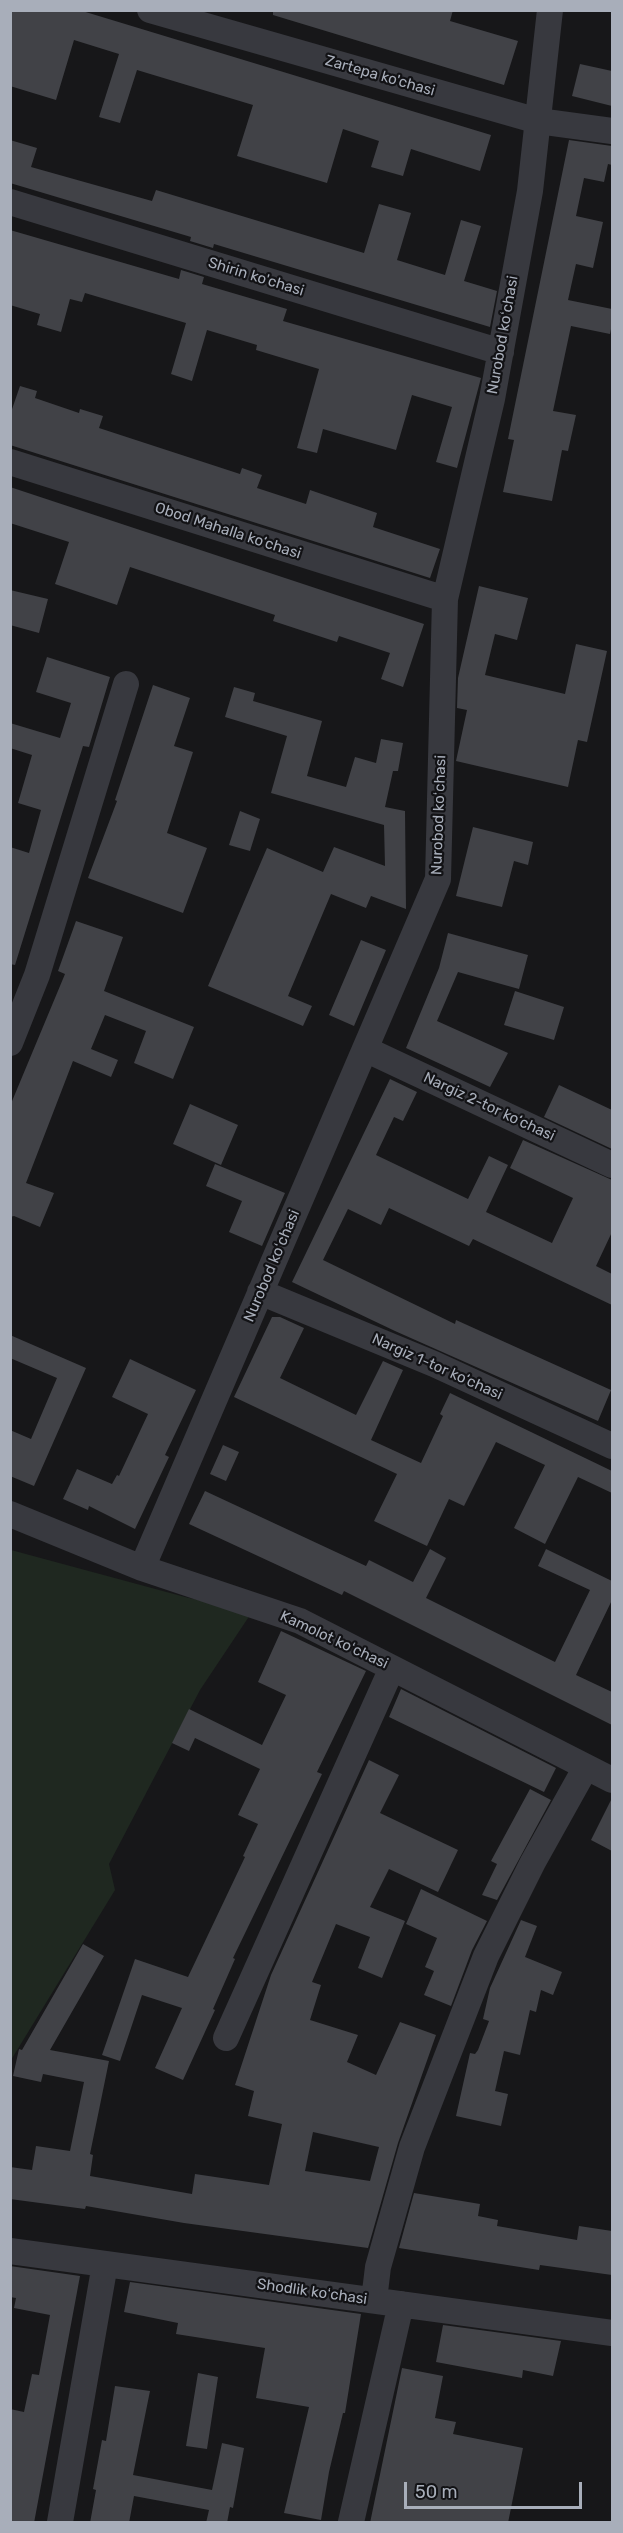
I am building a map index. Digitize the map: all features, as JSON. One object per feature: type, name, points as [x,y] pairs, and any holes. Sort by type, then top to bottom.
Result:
[{"type":"street","name":"Zartepa ko'chasi","points":[[150,10],[538,121],[612,131]]},
{"type":"street","name":"Nurobod koʻchasi","points":[[142,1568],[438,879],[445,599],[492,399],[530,191],[550,10]]},
{"type":"street","name":"Shirin ko'chasi","points":[[10,202],[501,352]]},
{"type":"street","name":"Obod Mahalla ko‘chasi","points":[[10,462],[445,599]]},
{"type":"street","points":[[10,1043],[37,975],[126,684]]},
{"type":"street","name":"Nargiz 2-tor ko‘chasi","points":[[365,1049],[612,1165]]},
{"type":"street","name":"Nargiz 1-tor ko‘chasi","points":[[260,1292],[434,1364],[612,1446]]},
{"type":"street","name":"Kamolot koʻchasi","points":[[10,1514],[142,1568],[300,1621],[612,1780]]},
{"type":"street","points":[[226,2038],[392,1668]]},
{"type":"street","points":[[374,2300],[378,2267],[412,2147],[486,1956],[533,1862],[586,1767]]},
{"type":"street","name":"Shodlik koʻchasi","points":[[10,2251],[612,2333]]},
{"type":"street","points":[[60,2523],[105,2264]]},
{"type":"street","points":[[351,2523],[401,2304]]},
{"type":"shaded area","points":[[11,1550],[185,1597],[252,1612],[200,1690],[109,1864],[115,1890],[11,2060]]},
{"type":"building","points":[[10,10],[79,10],[491,135],[480,171],[411,149],[403,176],[371,167],[379,141],[343,129],[327,183],[237,156],[253,105],[137,70],[120,123],[99,117],[119,54],[74,40],[56,100],[10,86]]},
{"type":"building","points":[[273,10],[453,10],[450,21],[518,41],[504,85],[273,15]]},
{"type":"building","points":[[580,64],[612,71],[612,106],[572,96]]},
{"type":"building","points":[[10,140],[37,148],[31,167],[152,201],[156,190],[364,253],[379,204],[411,213],[397,260],[445,275],[461,220],[481,226],[464,281],[497,291],[490,327],[214,244],[213,248],[190,241],[191,237],[10,183]]},
{"type":"building","points":[[569,140],[612,146],[612,165],[608,164],[604,182],[584,178],[576,216],[603,222],[593,268],[576,264],[568,300],[612,309],[612,324],[610,334],[571,326],[553,411],[576,415],[568,451],[562,450],[552,501],[503,492],[514,440],[508,439]]},
{"type":"building","points":[[10,230],[179,279],[181,270],[204,277],[202,284],[287,309],[283,321],[481,378],[457,468],[436,462],[452,407],[412,395],[396,450],[323,429],[317,453],[297,448],[319,369],[256,350],[257,345],[207,330],[192,381],[171,374],[186,323],[85,293],[82,302],[70,299],[61,332],[37,325],[40,314],[10,305]]},
{"type":"building","points":[[20,386],[37,391],[35,398],[79,413],[80,409],[103,416],[99,428],[240,474],[242,468],[262,475],[257,488],[306,504],[310,490],[377,513],[373,527],[440,549],[430,578],[10,445],[10,415]]},
{"type":"building","points":[[10,487],[424,624],[403,687],[381,679],[390,653],[339,636],[337,642],[273,621],[275,615],[130,567],[117,605],[55,584],[69,542],[10,523]]},
{"type":"building","points":[[479,586],[528,598],[517,640],[495,634],[485,675],[565,694],[576,644],[607,651],[587,742],[578,740],[568,787],[456,761],[467,710],[457,708],[458,678]]},
{"type":"building","points":[[10,590],[48,599],[39,633],[10,625]]},
{"type":"building","points":[[47,657],[110,677],[89,747],[83,746],[15,965],[10,964],[10,847],[29,853],[41,810],[18,803],[32,755],[10,748],[10,723],[60,738],[71,703],[36,692]]},
{"type":"building","points":[[153,685],[190,698],[174,746],[193,752],[167,833],[207,848],[183,913],[88,878],[117,801],[115,800]]},
{"type":"building","points":[[234,687],[255,693],[253,701],[322,721],[307,776],[346,787],[355,757],[376,763],[381,739],[403,743],[398,771],[393,771],[385,807],[405,811],[406,909],[371,896],[366,908],[331,894],[288,996],[312,1006],[303,1026],[208,986],[267,848],[323,872],[334,847],[385,866],[384,825],[271,793],[287,736],[225,717]]},
{"type":"building","points":[[240,811],[260,819],[250,851],[229,845]]},
{"type":"building","points":[[473,827],[533,842],[528,865],[514,861],[502,907],[456,896]]},
{"type":"building","points":[[76,921],[123,937],[104,991],[194,1027],[173,1079],[134,1063],[146,1031],[105,1015],[91,1049],[118,1060],[111,1077],[73,1061],[26,1183],[54,1193],[40,1227],[14,1216],[10,1217],[10,1106],[65,974],[58,971]]},
{"type":"building","points":[[448,933],[528,955],[519,989],[458,972],[437,1021],[508,1053],[490,1087],[406,1048],[439,968]]},
{"type":"building","points":[[361,940],[386,950],[354,1026],[329,1015]]},
{"type":"building","points":[[515,991],[564,1007],[554,1040],[504,1025]]},
{"type":"building","points":[[390,1079],[417,1092],[403,1121],[394,1117],[376,1155],[468,1199],[489,1156],[508,1165],[486,1212],[552,1243],[573,1198],[510,1168],[523,1140],[612,1180],[612,1232],[596,1266],[612,1274],[612,1305],[473,1239],[469,1246],[389,1208],[381,1225],[348,1209],[323,1260],[455,1324],[456,1320],[611,1390],[598,1421],[395,1331],[292,1282]]},
{"type":"building","points":[[559,1085],[612,1110],[612,1149],[544,1117]]},
{"type":"building","points":[[190,1104],[238,1125],[221,1165],[173,1144]]},
{"type":"building","points":[[215,1164],[285,1193],[262,1246],[229,1232],[242,1201],[206,1186]]},
{"type":"building","points":[[272,1317],[280,1317],[304,1328],[280,1378],[356,1415],[383,1361],[403,1370],[371,1440],[421,1463],[443,1416],[440,1414],[450,1393],[612,1471],[612,1493],[578,1477],[545,1544],[514,1528],[545,1465],[496,1442],[464,1506],[449,1499],[427,1546],[374,1521],[397,1474],[234,1397]]},
{"type":"building","points":[[10,1335],[86,1368],[34,1486],[10,1476],[10,1430],[31,1439],[57,1378],[10,1358]]},
{"type":"building","points":[[130,1359],[196,1390],[165,1455],[169,1457],[135,1529],[89,1506],[88,1510],[63,1499],[77,1469],[112,1484],[117,1475],[119,1476],[148,1414],[112,1397]]},
{"type":"building","points":[[223,1445],[239,1452],[226,1481],[210,1474]]},
{"type":"building","points":[[205,1491],[366,1566],[369,1560],[413,1582],[430,1549],[446,1558],[426,1598],[555,1662],[590,1590],[538,1566],[546,1549],[612,1581],[612,1600],[576,1675],[612,1692],[612,1725],[344,1591],[342,1595],[189,1524]]},
{"type":"building","points":[[281,1631],[366,1671],[317,1772],[322,1774],[233,1958],[235,1959],[213,2009],[215,2010],[183,2080],[155,2068],[182,2008],[142,1995],[120,2061],[102,2055],[135,1959],[188,1977],[245,1857],[243,1856],[258,1824],[238,1815],[260,1769],[195,1738],[189,1751],[172,1743],[189,1709],[262,1745],[286,1695],[258,1682]]},
{"type":"building","points":[[401,1689],[556,1768],[544,1792],[389,1717]]},
{"type":"building","points":[[369,1760],[399,1775],[380,1813],[458,1850],[438,1892],[389,1869],[370,1907],[405,1921],[382,1978],[358,1968],[370,1937],[336,1924],[312,1982],[321,1985],[310,2020],[358,2035],[347,2062],[376,2075],[400,2022],[436,2035],[398,2143],[368,2248],[184,2223],[86,2206],[85,2209],[10,2199],[10,2167],[32,2170],[36,2146],[70,2151],[84,2082],[43,2074],[41,2082],[13,2076],[19,2049],[22,2050],[83,1944],[104,1956],[50,2050],[109,2061],[90,2154],[93,2155],[90,2176],[192,2194],[195,2174],[269,2185],[282,2124],[248,2116],[254,2091],[235,2085],[271,1975]],"holes":[[[313,2132],[379,2147],[370,2181],[305,2171]]]},
{"type":"building","points":[[530,1789],[551,1800],[497,1900],[482,1895],[497,1864],[491,1861]]},
{"type":"building","points":[[612,1798],[612,1851],[591,1840]]},
{"type":"building","points":[[421,1889],[487,1921],[472,1950],[451,2006],[424,1995],[434,1971],[425,1967],[437,1938],[406,1924]]},
{"type":"building","points":[[521,1920],[537,1926],[525,1957],[562,1972],[553,1995],[541,1990],[536,2012],[530,2010],[520,2055],[504,2051],[495,2091],[508,2094],[501,2126],[456,2116],[470,2053],[475,2054],[478,2050],[489,2021],[483,2019],[490,1988]]},
{"type":"building","points":[[414,2193],[480,2204],[478,2216],[498,2220],[497,2226],[577,2240],[579,2226],[612,2231],[612,2275],[540,2265],[539,2270],[399,2248]]},
{"type":"building","points":[[10,2266],[80,2276],[34,2523],[10,2523],[10,2409],[24,2412],[32,2374],[39,2375],[50,2315],[14,2308],[16,2298],[10,2297]]},
{"type":"building","points":[[130,2282],[361,2314],[345,2413],[343,2413],[329,2472],[321,2520],[284,2513],[309,2407],[256,2398],[265,2348],[176,2334],[178,2323],[124,2312]]},
{"type":"building","points":[[443,2325],[561,2341],[553,2376],[523,2370],[522,2378],[436,2362]]},
{"type":"building","points":[[402,2368],[443,2376],[435,2418],[456,2422],[453,2434],[523,2448],[508,2523],[370,2523]]},
{"type":"building","points":[[198,2373],[218,2377],[207,2449],[186,2446]]},
{"type":"building","points":[[115,2386],[150,2391],[133,2475],[212,2490],[222,2443],[244,2448],[233,2508],[230,2507],[227,2523],[206,2523],[209,2510],[134,2496],[129,2523],[90,2523],[96,2490],[93,2489],[102,2440],[106,2441]]}]
